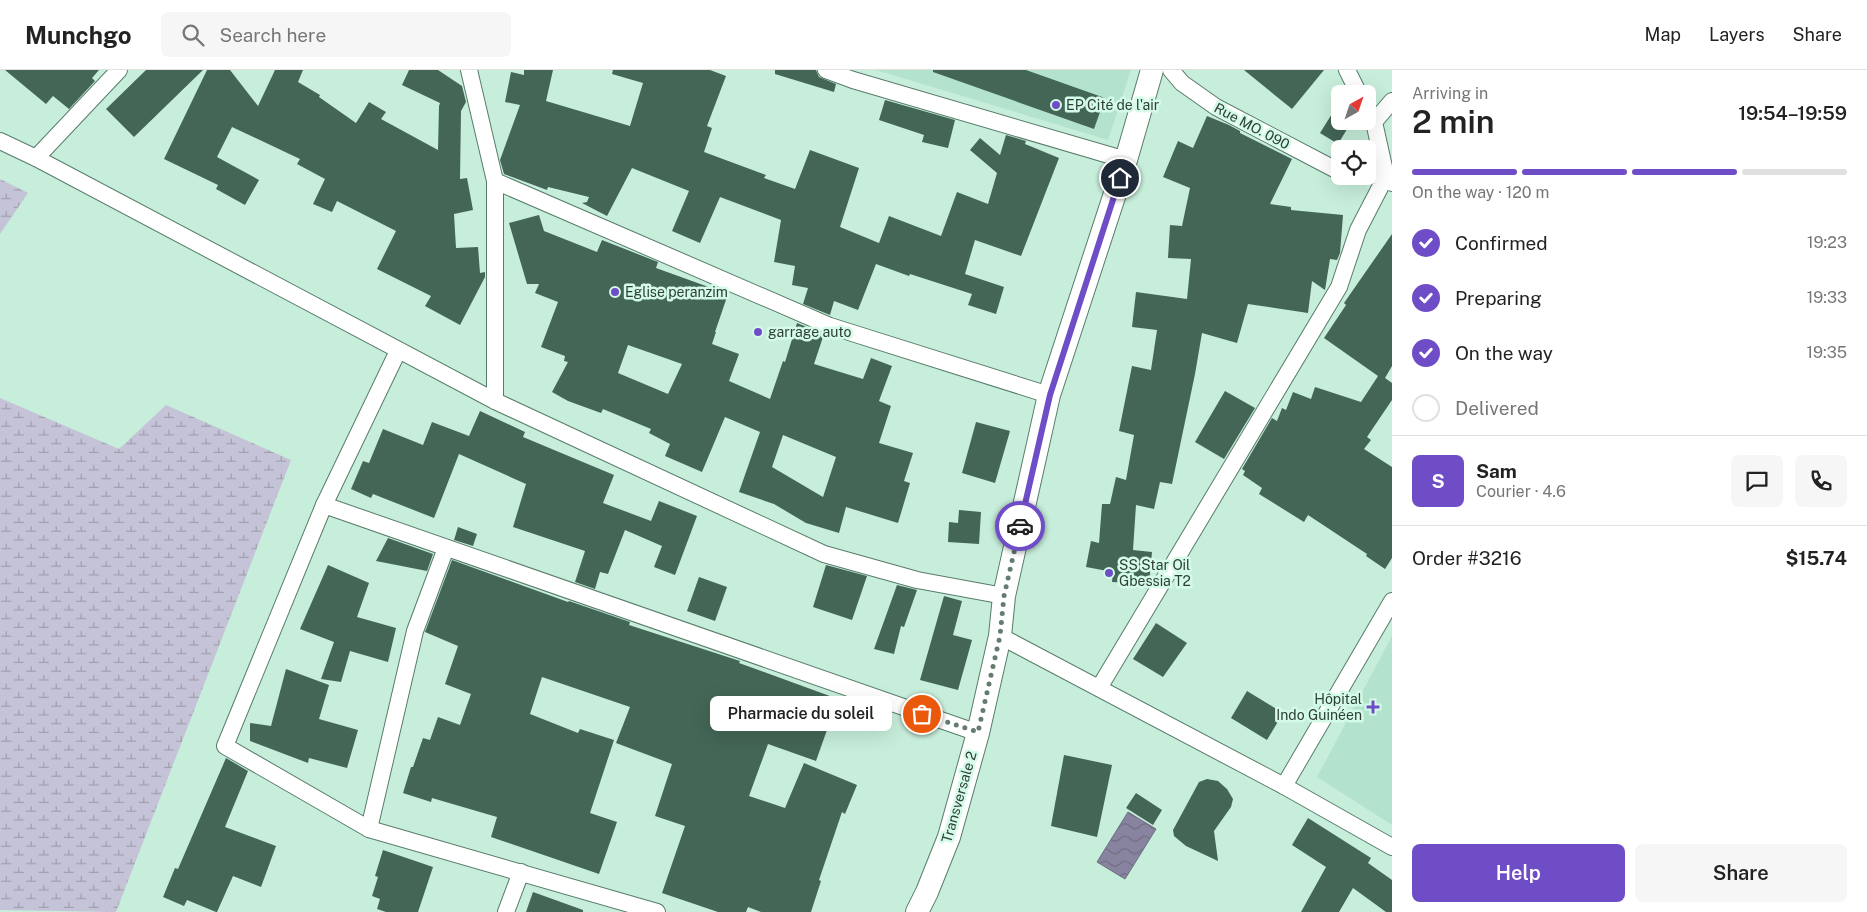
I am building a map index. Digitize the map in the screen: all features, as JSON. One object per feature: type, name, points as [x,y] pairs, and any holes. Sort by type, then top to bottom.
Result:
[{"type":"main road","name":"Transversale 2","points":[[917,912],[930,902],[978,732],[1000,636],[1004,596],[1050,395],[1126,160],[1152,70]]},
{"type":"street","points":[[36,158],[119,70]]},
{"type":"street","points":[[469,70],[495,181],[495,401]]},
{"type":"street","points":[[826,70],[853,80],[1126,160]]},
{"type":"street","name":"Rue MO. 090","points":[[1171,70],[1182,83],[1216,107],[1331,167]]},
{"type":"street","points":[[1347,70],[1355,85]]},
{"type":"street","points":[[1376,113],[1392,102]]},
{"type":"street","points":[[1099,688],[1339,288],[1358,230],[1389,180],[1375,130]]},
{"type":"street","points":[[0,141],[36,158],[495,401],[824,554],[917,580],[1004,596]]},
{"type":"street","points":[[1376,177],[1389,180]]},
{"type":"street","points":[[495,181],[830,326],[1050,395]]},
{"type":"street","points":[[398,351],[324,505],[224,746],[369,829],[657,912]]},
{"type":"street","points":[[324,505],[978,732]]},
{"type":"street","points":[[369,829],[415,631],[446,548]]},
{"type":"street","points":[[1284,786],[1392,601]]},
{"type":"street","points":[[1000,636],[1284,786],[1392,847]]},
{"type":"street","points":[[506,912],[521,872]]},
{"type":"shaded area","name":"EP Cité de l'air","points":[[876,70],[1131,70],[1108,140]]},
{"type":"shaded area","name":"Hôpital Indo Guinéen","points":[[1392,636],[1392,825],[1317,777]]},
{"type":"green space","points":[[0,179],[28,193],[0,234]]},
{"type":"green space","points":[[0,398],[119,449],[166,405],[291,460],[116,912],[0,910]]},
{"type":"water","points":[[1128,812],[1156,829],[1125,879],[1097,862]]},
{"type":"building","points":[[5,70],[99,70],[92,78],[95,81],[69,109],[53,96],[46,104]]},
{"type":"building","points":[[146,70],[203,70],[134,137],[106,109]]},
{"type":"building","points":[[207,70],[230,70],[258,106],[275,70],[303,70],[298,82],[320,95],[319,97],[356,123],[369,102],[386,112],[381,119],[438,150],[440,103],[402,85],[409,70],[438,70],[462,86],[466,102],[461,111],[460,179],[467,178],[473,210],[454,214],[456,248],[478,247],[480,273],[485,272],[485,277],[460,325],[425,306],[431,296],[377,269],[396,231],[337,201],[332,212],[313,204],[325,179],[297,164],[300,159],[232,127],[217,157],[259,180],[245,205],[216,189],[218,185],[164,159]]},
{"type":"building","points":[[524,70],[553,70],[546,101],[630,126],[643,83],[612,74],[613,70],[710,70],[726,76],[707,126],[712,128],[704,152],[766,175],[764,178],[795,189],[810,150],[859,168],[840,227],[879,243],[889,216],[941,236],[957,192],[988,204],[997,173],[970,150],[980,138],[1000,155],[1006,135],[1026,141],[1025,144],[1059,158],[1021,256],[975,240],[965,274],[1004,287],[996,314],[968,305],[972,294],[910,274],[909,276],[876,264],[858,310],[834,301],[830,315],[803,304],[808,288],[792,285],[795,266],[774,262],[781,220],[720,197],[700,243],[672,231],[689,191],[632,168],[607,216],[582,203],[587,202],[589,197],[548,187],[547,190],[504,174],[500,160],[520,105],[505,102],[511,72],[524,75]]},
{"type":"building","points":[[775,70],[816,70],[819,77],[836,84],[834,92],[775,74]]},
{"type":"building","points":[[933,70],[1026,70],[1105,98],[1094,129],[933,72]]},
{"type":"building","points":[[1244,70],[1324,70],[1292,109]]},
{"type":"building","points":[[885,100],[955,120],[948,148],[922,142],[924,135],[879,120]]},
{"type":"building","points":[[1331,115],[1331,130],[1347,130],[1340,140],[1331,140],[1320,133]]},
{"type":"building","points":[[1207,116],[1229,125],[1240,131],[1240,133],[1292,159],[1270,204],[1291,207],[1291,210],[1343,215],[1340,253],[1337,260],[1330,259],[1325,290],[1312,281],[1308,313],[1248,304],[1237,343],[1202,333],[1172,484],[1160,482],[1154,509],[1136,505],[1133,550],[1152,552],[1149,584],[1112,582],[1113,572],[1086,567],[1091,541],[1099,543],[1102,504],[1110,504],[1116,477],[1126,480],[1134,435],[1119,431],[1132,366],[1151,370],[1157,330],[1132,327],[1136,292],[1187,299],[1191,259],[1168,258],[1170,225],[1182,226],[1190,188],[1163,177],[1178,141],[1193,148]]},
{"type":"building","points":[[539,215],[544,231],[597,252],[602,240],[658,262],[656,268],[728,294],[712,344],[739,354],[729,381],[770,399],[783,361],[785,362],[797,323],[824,334],[814,364],[863,379],[871,358],[892,366],[879,401],[891,406],[879,443],[913,453],[904,481],[910,483],[898,523],[846,507],[839,533],[806,523],[774,504],[739,492],[760,432],[725,417],[702,472],[665,456],[670,444],[649,433],[651,429],[603,409],[601,413],[568,401],[552,392],[568,362],[564,361],[565,356],[541,347],[558,302],[535,293],[539,284],[527,284],[509,223]],"holes":[[[628,345],[682,364],[668,394],[618,373]],[[783,435],[836,457],[823,497],[772,467]]]},
{"type":"building","points":[[1392,234],[1392,366],[1385,378],[1392,383],[1392,400],[1367,437],[1371,440],[1364,449],[1392,467],[1392,558],[1385,569],[1366,556],[1367,554],[1308,515],[1304,522],[1259,494],[1262,488],[1243,475],[1245,471],[1242,469],[1272,418],[1277,421],[1282,408],[1286,410],[1293,392],[1311,399],[1315,387],[1361,402],[1378,376],[1324,338],[1346,305],[1344,303]]},
{"type":"building","points":[[1225,391],[1255,408],[1224,459],[1195,442]]},
{"type":"building","points":[[480,411],[525,432],[523,437],[614,475],[603,503],[651,521],[659,501],[697,516],[675,575],[654,567],[662,546],[625,530],[608,574],[600,572],[595,589],[575,582],[585,551],[513,527],[526,484],[459,454],[434,518],[373,494],[371,498],[351,489],[363,461],[369,463],[383,429],[423,445],[432,422],[469,436]]},
{"type":"building","points":[[976,422],[1010,431],[995,483],[962,473]]},
{"type":"building","points":[[959,510],[981,512],[979,544],[948,542],[949,522],[958,523]]},
{"type":"building","points":[[458,527],[477,534],[473,546],[454,540]]},
{"type":"building","points":[[388,538],[433,554],[427,571],[376,561]]},
{"type":"building","points":[[452,560],[568,602],[630,622],[629,625],[740,661],[739,663],[838,699],[816,761],[768,744],[749,796],[785,808],[804,763],[857,785],[845,814],[842,812],[819,880],[821,881],[811,912],[761,912],[748,907],[746,912],[718,912],[662,893],[685,826],[655,816],[672,764],[616,743],[630,707],[542,677],[530,714],[578,733],[580,729],[614,740],[590,813],[617,822],[599,874],[491,837],[497,817],[432,798],[431,802],[403,793],[423,738],[430,740],[438,717],[460,725],[471,694],[445,684],[458,646],[425,632]]},
{"type":"building","points":[[328,565],[369,583],[357,617],[396,628],[388,662],[350,651],[341,682],[321,679],[334,642],[300,629]]},
{"type":"building","points":[[826,565],[867,576],[852,620],[813,607]]},
{"type":"building","points":[[699,577],[727,587],[715,621],[687,611]]},
{"type":"building","points":[[897,585],[917,590],[904,627],[901,626],[894,654],[874,649]]},
{"type":"building","points":[[944,596],[962,601],[953,635],[972,640],[958,690],[920,680]]},
{"type":"building","points":[[1156,623],[1187,643],[1163,677],[1133,659]]},
{"type":"building","points":[[286,669],[329,685],[319,719],[358,730],[347,768],[309,758],[308,763],[250,741],[250,723],[271,726]]},
{"type":"building","points":[[1247,691],[1283,713],[1267,740],[1231,718]]},
{"type":"building","points":[[1064,755],[1112,765],[1097,837],[1051,826]]},
{"type":"building","points":[[226,758],[248,771],[225,827],[276,846],[261,887],[233,876],[216,912],[187,900],[184,906],[163,897],[175,868],[178,869]]},
{"type":"building","points":[[1207,779],[1218,781],[1227,789],[1233,799],[1231,807],[1214,831],[1218,861],[1186,846],[1174,836],[1173,830],[1199,782]]},
{"type":"building","points":[[1136,793],[1162,810],[1153,825],[1126,808]]},
{"type":"building","points":[[1308,818],[1371,858],[1368,863],[1392,880],[1392,912],[1386,912],[1353,888],[1339,912],[1301,912],[1326,867],[1292,845]]},
{"type":"building","points":[[383,850],[433,867],[418,912],[386,912],[377,909],[380,899],[372,896],[378,877],[375,876]]},
{"type":"building","points":[[533,892],[583,910],[583,912],[526,912]]},
{"type":"way so far","points":[[922,714],[978,732],[1000,636],[1004,596],[1020,526]]},
{"type":"place","name":"EP Cité de l'air","points":[[1056,105]]},
{"type":"place","name":"Eglise peranzim","points":[[615,292]]},
{"type":"place","name":"garrage auto","points":[[758,332]]},
{"type":"place","name":"SS Star Oil Gbessia T2","points":[[1109,573]]},
{"type":"place","name":"Hôpital Indo Guinéen","points":[[1373,707]]},
{"type":"place","name":"Pharmacie du soleil","points":[[922,714]]},
{"type":"route","points":[[1020,526],[1050,395],[1120,178]]}]
